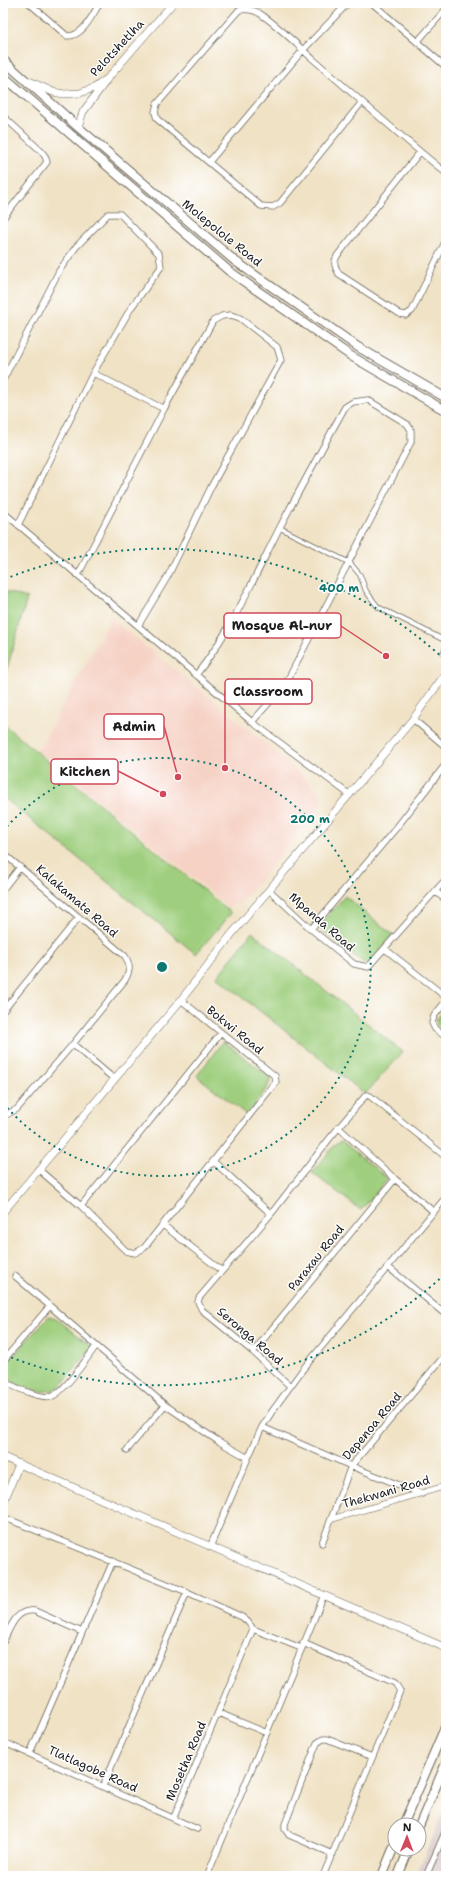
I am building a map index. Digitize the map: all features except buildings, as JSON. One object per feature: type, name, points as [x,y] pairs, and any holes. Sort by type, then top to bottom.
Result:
[{"type":"main road","name":"Molepolole Road","points":[[3,60],[78,127],[235,261],[358,347],[446,398]]},
{"type":"main road","name":"Molepolole Road","points":[[3,76],[229,271],[351,356],[417,396],[446,411]]},
{"type":"main road","points":[[406,1817],[446,1725]]},
{"type":"main road","points":[[423,1817],[446,1763]]},
{"type":"main road","points":[[382,1876],[390,1857]]},
{"type":"main road","points":[[398,1876],[406,1857]]},
{"type":"street","points":[[29,3],[67,36],[74,36],[80,33],[100,3]]},
{"type":"street","name":"Pelotshetlha","points":[[25,79],[53,92],[72,94],[94,88],[108,78],[173,3]]},
{"type":"street","points":[[210,162],[303,50],[348,3]]},
{"type":"street","points":[[372,3],[446,67]]},
{"type":"street","points":[[362,102],[280,203],[273,207],[261,206],[210,162],[157,120],[155,112],[157,104],[239,10],[249,9],[258,12],[446,173]]},
{"type":"street","points":[[417,42],[446,9]]},
{"type":"street","points":[[78,127],[83,112],[108,78]]},
{"type":"street","points":[[3,116],[45,156],[47,162],[3,218]]},
{"type":"street","points":[[420,152],[334,260],[335,268],[339,274],[400,314],[406,315],[412,311],[446,240]]},
{"type":"street","points":[[3,380],[59,271],[76,247],[108,214],[120,214],[159,254],[161,267],[131,308],[93,373],[18,525]]},
{"type":"street","points":[[78,575],[164,409],[213,321],[222,316],[231,315],[240,318],[277,347],[281,360],[243,426],[212,485],[168,576],[138,626]]},
{"type":"street","points":[[93,373],[164,409]]},
{"type":"street","points":[[196,675],[218,645],[253,582],[280,528],[345,407],[353,402],[368,400],[407,424],[411,430],[411,442],[350,563],[285,685],[252,722]]},
{"type":"street","points":[[3,512],[252,722],[350,795]]},
{"type":"street","points":[[280,528],[350,563],[360,574],[366,591],[378,607],[446,641]]},
{"type":"street","points":[[446,648],[443,653],[446,655]]},
{"type":"street","points":[[3,1212],[181,1000],[231,935],[413,719],[446,673]]},
{"type":"street","points":[[413,719],[446,747]]},
{"type":"street","points":[[310,929],[397,827],[446,764]]},
{"type":"street","name":"Kalakamate Road","points":[[3,853],[125,956],[130,964],[130,971],[125,980],[73,1044]]},
{"type":"street","points":[[3,889],[20,867]]},
{"type":"street","points":[[446,878],[385,949],[446,997]]},
{"type":"street","name":"Mpanda Road","points":[[269,890],[310,929],[354,964],[362,967],[369,967],[385,949]]},
{"type":"street","points":[[435,892],[446,900]]},
{"type":"street","points":[[3,1011],[79,917]]},
{"type":"street","name":"Bokwi Road","points":[[181,1000],[275,1076],[276,1082],[273,1088],[213,1161]]},
{"type":"street","points":[[446,1001],[434,1016],[433,1025],[446,1037]]},
{"type":"street","points":[[81,1206],[221,1033]]},
{"type":"street","points":[[3,1114],[6,1115],[16,1109],[73,1044],[114,1079]]},
{"type":"street","points":[[163,1225],[222,1271],[271,1214],[338,1127],[364,1096],[369,1095],[446,1157]]},
{"type":"street","points":[[338,1127],[434,1212]]},
{"type":"street","points":[[38,1169],[81,1206],[130,1253],[140,1252],[144,1248],[213,1161],[271,1214]]},
{"type":"street","name":"Paraxau Road","points":[[253,1352],[395,1179]]},
{"type":"street","points":[[210,1547],[262,1427],[290,1386],[446,1198]]},
{"type":"street","points":[[388,1267],[446,1315]]},
{"type":"street","name":"Seronga Road","points":[[222,1271],[201,1295],[198,1302],[202,1310],[253,1352],[290,1386]]},
{"type":"street","points":[[15,1276],[49,1307],[165,1405],[218,1441],[248,1458]]},
{"type":"street","points":[[3,1361],[49,1307]]},
{"type":"street","points":[[3,1381],[35,1394],[46,1397],[54,1396],[62,1390],[96,1346]]},
{"type":"street","name":"Depenoa Road","points":[[322,1543],[351,1466],[446,1354]]},
{"type":"street","points":[[127,1450],[165,1405]]},
{"type":"street","points":[[262,1427],[351,1466],[422,1494]]},
{"type":"street","points":[[3,1457],[446,1648]]},
{"type":"street","points":[[3,1504],[19,1464]]},
{"type":"street","name":"Thekwani Road","points":[[332,1519],[446,1486]]},
{"type":"street","points":[[3,1517],[187,1592],[242,1617],[253,1629],[302,1645],[398,1685],[400,1694],[372,1757],[323,1876]]},
{"type":"street","points":[[30,1753],[113,1561]]},
{"type":"street","points":[[103,1786],[187,1592]]},
{"type":"street","points":[[208,1876],[302,1645],[324,1595]]},
{"type":"street","points":[[3,1642],[16,1617],[28,1610],[82,1632]]},
{"type":"street","name":"Mosetha Road","points":[[174,1818],[253,1629]]},
{"type":"street","name":"Mosetha Road","points":[[219,1713],[267,1733]]},
{"type":"street","points":[[333,1854],[289,1835],[285,1829],[285,1824],[317,1743],[323,1739],[326,1739],[372,1757]]},
{"type":"street","name":"Tlatlagobe Road","points":[[3,1742],[197,1829]]},
{"type":"street","points":[[426,1876],[446,1830]]},
{"type":"shaded area","points":[[111,618],[247,728],[319,790],[321,805],[238,906],[234,903],[230,908],[38,751]]},
{"type":"shaded area","points":[[446,1806],[446,1876],[416,1876],[424,1857],[427,1857],[427,1850]]},
{"type":"green space","points":[[3,591],[27,598],[3,683]]},
{"type":"green space","points":[[3,724],[231,913],[196,954],[3,797]]},
{"type":"green space","points":[[345,896],[393,935],[370,964],[365,964],[319,928],[321,923]]},
{"type":"green space","points":[[252,932],[403,1052],[365,1094],[217,977]]},
{"type":"green space","points":[[446,1008],[446,1032],[437,1025],[436,1020]]},
{"type":"green space","points":[[223,1041],[271,1078],[267,1088],[247,1115],[197,1076]]},
{"type":"green space","points":[[342,1141],[388,1179],[361,1210],[312,1173],[336,1143]]},
{"type":"green space","points":[[49,1316],[56,1318],[92,1347],[58,1388],[37,1391],[15,1383],[3,1375],[3,1367]]},
{"type":"place","name":"Mosque Al-nur","points":[[386,656]]},
{"type":"place","name":"Classroom","points":[[225,768]]},
{"type":"place","name":"Admin","points":[[178,777]]},
{"type":"place","name":"Kitchen","points":[[163,794]]}]
